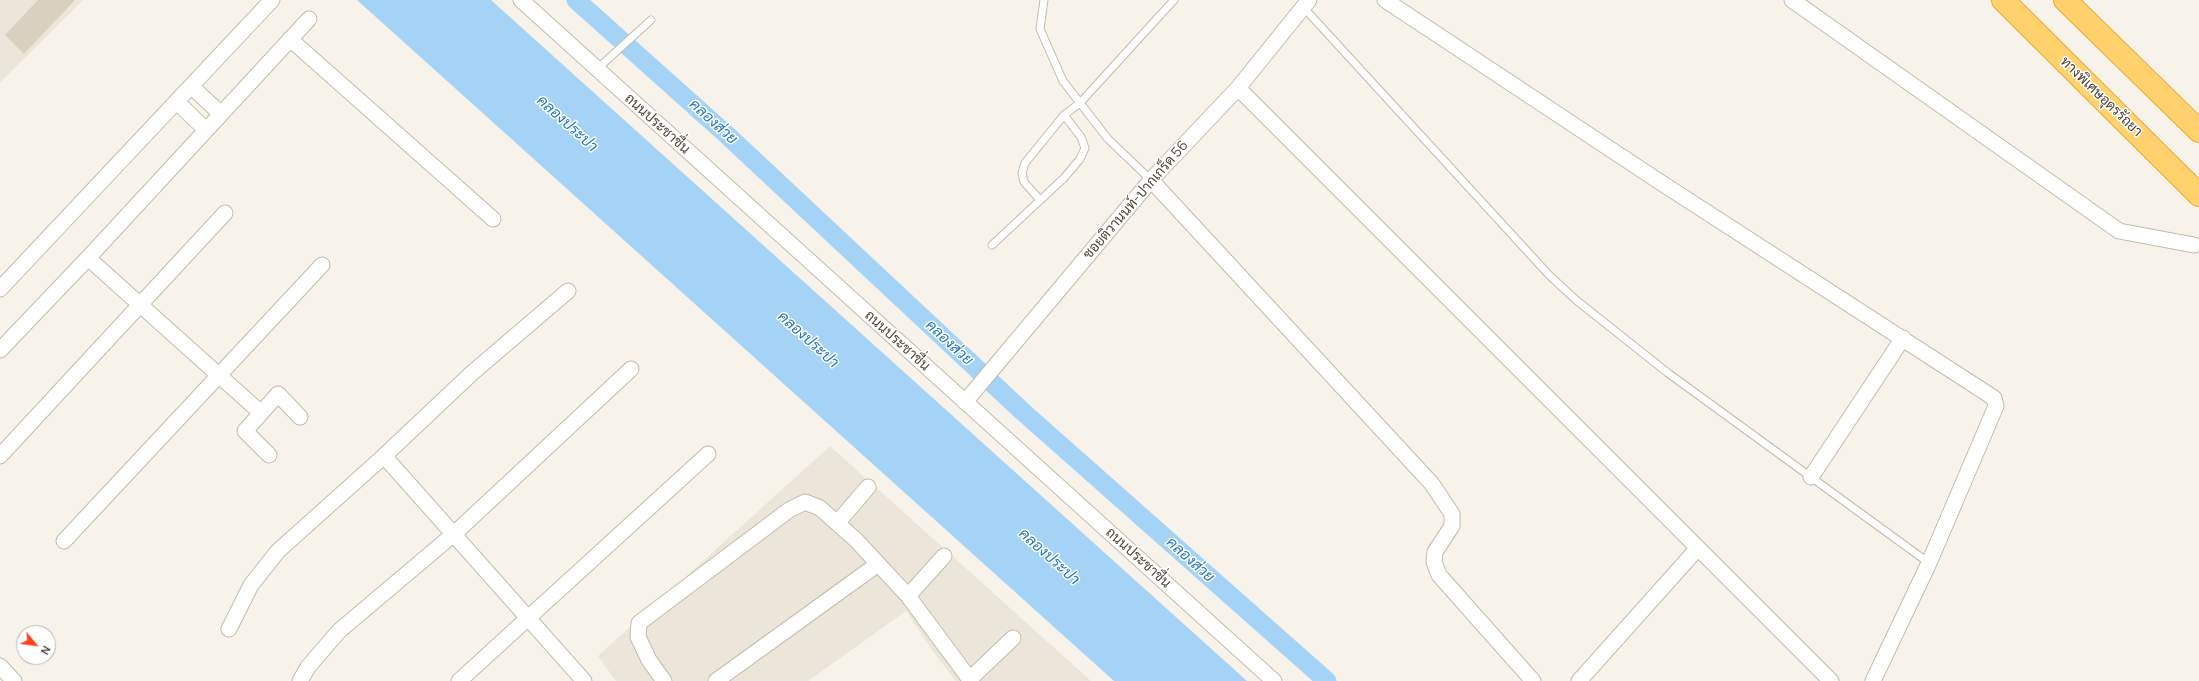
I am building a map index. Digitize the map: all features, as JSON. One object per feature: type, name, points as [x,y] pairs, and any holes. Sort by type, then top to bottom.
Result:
[{"type":"highway","name":"ทางพิเศษอุดรรัถยา","points":[[2003,0],[2199,195]]},
{"type":"highway","points":[[2065,0],[2199,131]]},
{"type":"street","points":[[0,289],[272,0]]},
{"type":"street","name":"ถนนประชาชื่น","points":[[521,0],[1274,681]]},
{"type":"street","points":[[1385,0],[1653,177],[1902,338],[1987,391],[1994,398],[1996,406],[1930,563],[1873,681]]},
{"type":"street","points":[[1792,0],[2119,232],[2194,245]]},
{"type":"street","name":"ซอยติวานนท์-ปากเกร็ด 56","points":[[965,402],[978,384],[990,372],[1151,180],[1238,88],[1306,4]]},
{"type":"street","points":[[3,341],[88,258],[309,19]]},
{"type":"street","points":[[290,39],[493,218]]},
{"type":"street","points":[[191,86],[221,114]]},
{"type":"street","points":[[1238,88],[1831,681]]},
{"type":"street","points":[[176,102],[206,130]]},
{"type":"street","points":[[1151,180],[1432,484],[1444,499],[1452,514],[1452,526],[1435,552],[1434,562],[1439,575],[1533,681]]},
{"type":"street","points":[[0,456],[225,213]]},
{"type":"street","points":[[88,258],[261,413]]},
{"type":"street","points":[[64,541],[322,265]]},
{"type":"street","points":[[229,629],[251,585],[278,552],[384,456],[472,373],[568,291]]},
{"type":"street","points":[[1811,477],[1902,338]]},
{"type":"street","points":[[300,681],[308,667],[339,631],[455,534],[631,368]]},
{"type":"street","points":[[269,455],[245,431],[278,394],[300,416]]},
{"type":"street","points":[[459,681],[708,454]]},
{"type":"street","points":[[384,456],[455,534],[584,681]]},
{"type":"street","points":[[838,522],[868,487]]},
{"type":"street","points":[[664,681],[649,660],[638,637],[639,623],[648,614],[789,510],[804,502],[820,508],[838,522],[878,564],[908,596],[971,680],[1013,638]]},
{"type":"street","points":[[1579,681],[1698,548]]},
{"type":"street","points":[[908,596],[944,556]]},
{"type":"street","points":[[716,681],[878,564]]},
{"type":"street","points":[[0,666],[14,681]]},
{"type":"lane","points":[[1044,0],[1040,29],[1063,82],[1108,139],[1151,180]]},
{"type":"lane","points":[[1040,200],[1024,182],[1022,173],[1025,163],[1064,115],[1080,103],[1174,0]]},
{"type":"lane","points":[[1306,4],[1549,275],[1576,300],[1668,373],[1930,563]]},
{"type":"lane","points":[[597,69],[651,20]]},
{"type":"lane","points":[[992,245],[1064,178],[1080,159],[1085,148],[1081,137],[1064,115]]},
{"type":"shaded area","points":[[0,0],[83,0],[0,83]]},
{"type":"shaded area","points":[[830,446],[1091,681],[956,681],[934,653],[906,611],[808,681],[616,681],[598,656]]},
{"type":"water","name":"คลองประปา","points":[[357,0],[491,0],[1247,681],[1114,681]]},
{"type":"building","points":[[38,0],[75,0],[24,54],[5,35]]},
{"type":"waterway","name":"คลองส่วย","points":[[576,0],[727,135],[1022,411],[1327,681]]}]
